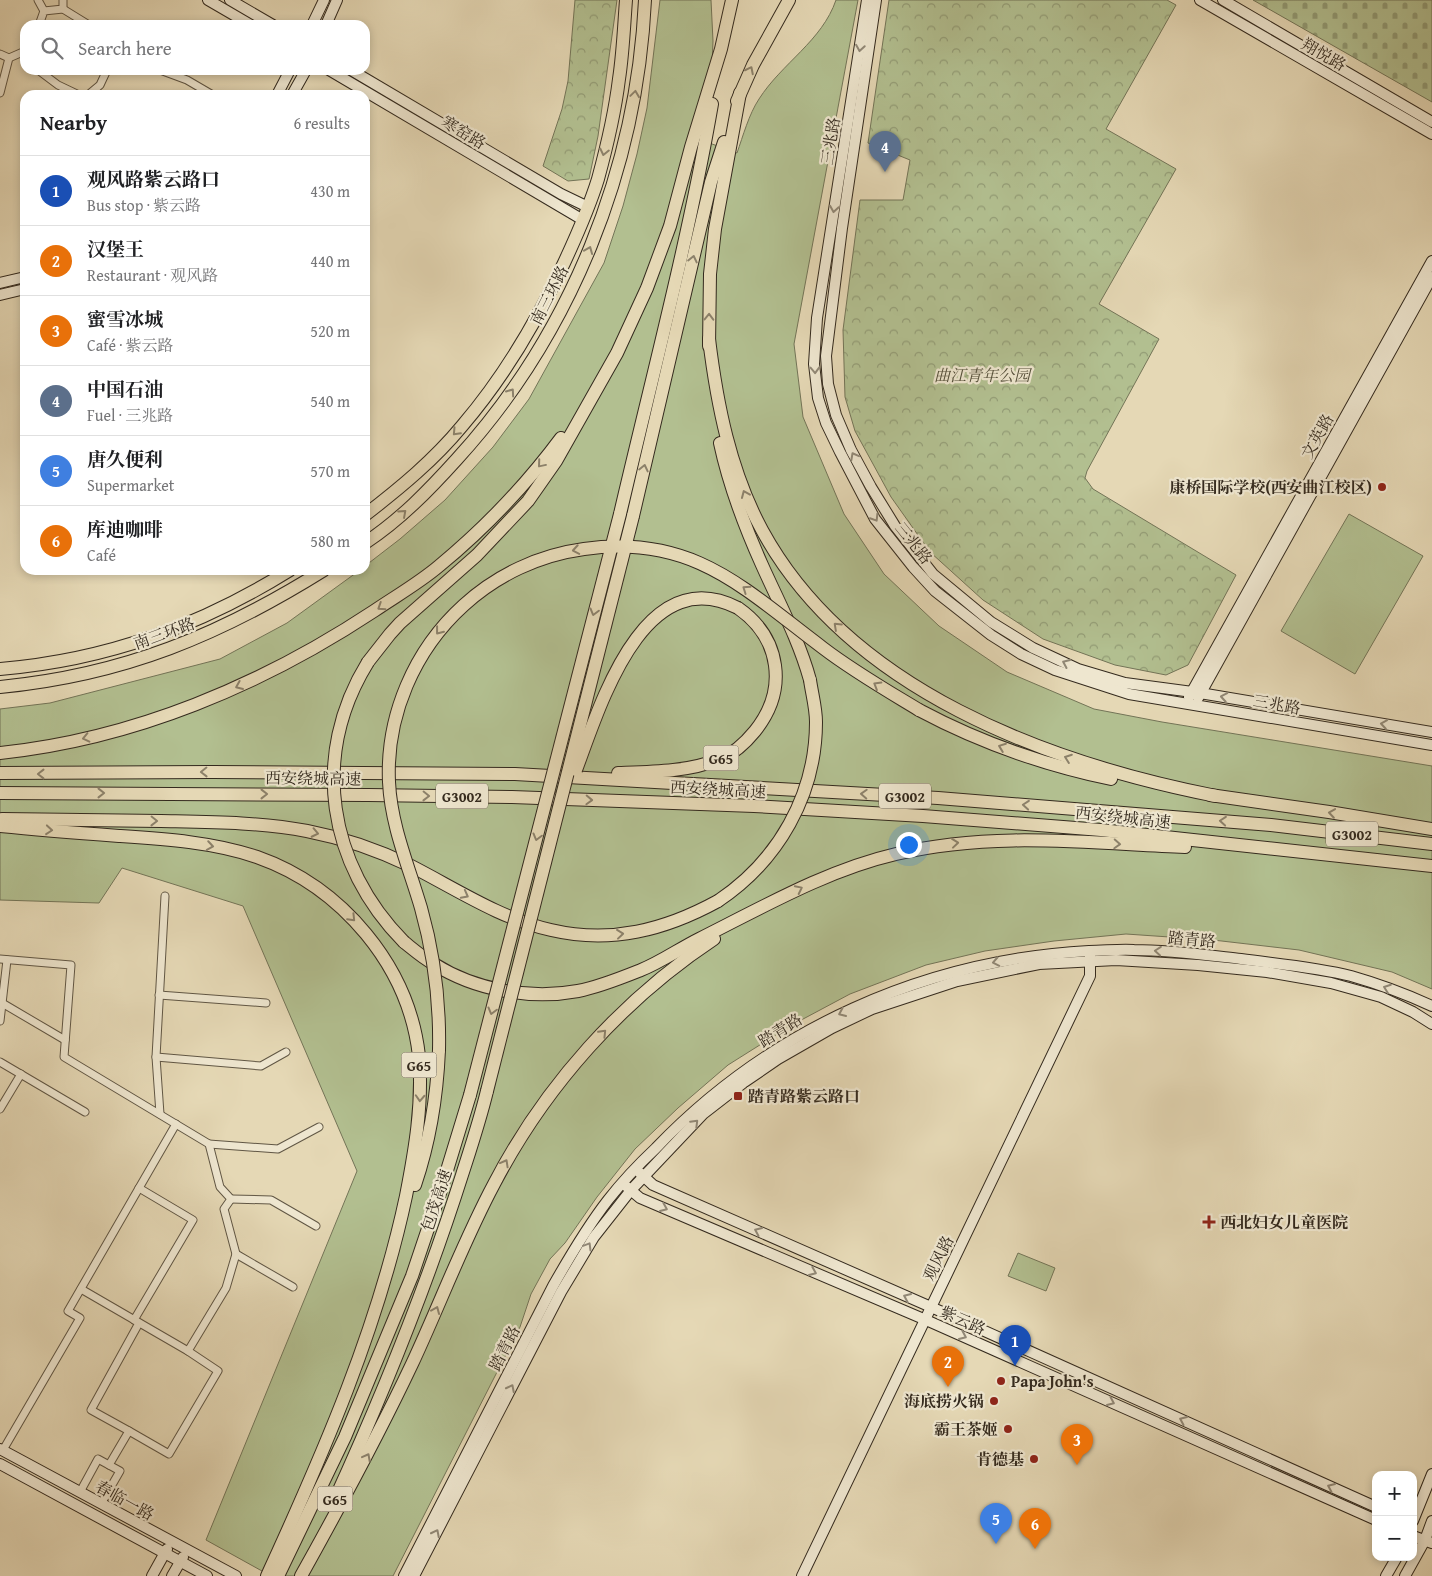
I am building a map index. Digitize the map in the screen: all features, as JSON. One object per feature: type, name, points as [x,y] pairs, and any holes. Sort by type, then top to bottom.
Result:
[{"type":"highway","name":"南三环路","points":[[370,511],[397,490],[462,427],[487,395],[530,330],[551,290],[583,220],[598,178],[620,78],[626,0]]},
{"type":"highway","name":"南三环路","points":[[370,539],[398,518],[424,494],[465,450],[505,402],[537,353],[571,290],[601,220],[621,157],[633,104],[641,48],[644,0]]},
{"type":"highway","points":[[732,0],[721,50],[691,147],[672,219],[656,267],[616,353],[556,462],[528,501],[477,555],[400,623],[368,662],[351,695],[336,744],[333,774],[336,812],[343,845],[362,888],[383,919],[404,942],[447,972],[478,984],[527,993],[560,994],[596,986],[642,970],[808,885],[859,865],[895,854],[951,843],[1007,839],[1044,840],[1329,855]]},
{"type":"highway","points":[[557,819],[590,680],[633,516],[711,182],[740,93],[753,65],[782,15],[788,0]]},
{"type":"highway","name":"G65","points":[[278,1576],[345,1437],[412,1276],[470,1095],[620,514],[699,172],[721,50]]},
{"type":"highway","points":[[0,819],[223,822],[308,831],[346,840],[393,858],[491,908],[550,930],[572,934],[611,935],[649,929],[675,922],[718,901],[742,883],[782,837],[795,814],[808,781],[814,744],[815,710],[810,680],[796,638],[761,563],[730,485],[713,404],[709,338],[710,274],[715,229],[740,93]]},
{"type":"highway","points":[[709,338],[713,370],[728,441],[740,482],[750,506],[770,545],[791,575],[810,600],[841,630],[873,657],[910,682],[970,716],[1023,741],[1078,762],[1131,778],[1216,796]]},
{"type":"highway","points":[[0,753],[42,747],[112,731],[177,711],[222,694],[283,666],[343,632],[413,586],[438,567],[478,531],[518,491],[550,453],[591,397]]},
{"type":"highway","points":[[396,1245],[426,1150],[433,1113],[439,1050],[439,1007],[432,956],[421,909],[397,830],[391,800],[389,784],[391,743],[400,704],[416,666],[431,642],[449,619],[470,600],[521,566],[549,556],[576,550],[616,546],[667,552],[696,561],[736,582],[863,676],[919,710],[988,742],[1064,768],[1118,781],[1432,829]]},
{"type":"highway","name":"南三环路","points":[[0,669],[83,658],[170,632],[220,610],[281,575]]},
{"type":"highway","name":"南三环路","points":[[0,687],[76,676],[166,651],[250,613],[315,575]]},
{"type":"highway","name":"G65","points":[[538,775],[638,772],[690,768],[720,759],[742,745],[757,728],[774,696],[776,672],[772,650],[766,637],[757,624],[738,608],[711,599],[689,600],[668,608],[660,614],[641,633],[625,655],[612,679],[557,819]]},
{"type":"highway","name":"西安绕城高速","points":[[0,774],[352,772],[538,775],[938,798],[1271,825],[1432,844]]},
{"type":"highway","name":"西安绕城高速","points":[[0,793],[369,795],[531,798],[744,806],[1048,826],[1432,866]]},
{"type":"highway","name":"包茂高速","points":[[300,1576],[370,1422],[449,1215],[487,1091],[557,819]]},
{"type":"highway","name":"G65","points":[[0,826],[221,847],[270,862],[296,874],[332,899],[353,919],[374,944],[399,986],[407,1004],[414,1027],[419,1057],[420,1090],[417,1132],[396,1245],[338,1415],[267,1576]]},
{"type":"highway","points":[[300,1576],[384,1423],[421,1345],[472,1227],[514,1147],[532,1120],[578,1061],[645,992],[695,952],[756,911]]},
{"type":"street","points":[[38,0],[44,11],[41,20]]},
{"type":"street","points":[[63,0],[63,9]]},
{"type":"street","points":[[208,0],[242,20]]},
{"type":"street","points":[[230,0],[264,20]]},
{"type":"street","points":[[314,20],[324,0]]},
{"type":"street","points":[[328,20],[337,0]]},
{"type":"street","name":"三兆路","points":[[867,0],[815,342],[816,391],[826,424],[875,519],[913,567],[935,591],[964,615],[1021,654],[1055,670],[1129,694],[1432,745]]},
{"type":"street","name":"三兆路","points":[[876,0],[842,228],[826,356],[828,384],[836,415],[851,450],[895,526],[933,574],[991,622],[1033,648],[1078,669],[1125,683],[1432,732]]},
{"type":"street","name":"翔悦路","points":[[1200,0],[1432,134]]},
{"type":"street","name":"翔悦路","points":[[1223,0],[1432,122]]},
{"type":"street","points":[[44,11],[63,9],[81,20]]},
{"type":"street","points":[[0,54],[9,58],[20,55]]},
{"type":"street","points":[[0,93],[9,58]]},
{"type":"street","points":[[44,75],[58,86],[67,90]]},
{"type":"street","points":[[94,90],[100,85],[105,75]]},
{"type":"street","points":[[174,75],[204,90]]},
{"type":"street","points":[[280,90],[287,75]]},
{"type":"street","points":[[295,90],[303,75]]},
{"type":"street","name":"寒窑路","points":[[337,75],[363,90]]},
{"type":"street","name":"寒窑路","points":[[359,75],[561,194],[588,207]]},
{"type":"street","name":"寒窑路","points":[[370,94],[583,220]]},
{"type":"street","name":"文英路","points":[[1189,705],[1432,261]]},
{"type":"street","name":"文英路","points":[[1195,693],[1432,277]]},
{"type":"street","points":[[0,284],[20,278]]},
{"type":"street","points":[[0,294],[20,290]]},
{"type":"street","points":[[160,1114],[156,1057],[165,896]]},
{"type":"street","name":"踏青路","points":[[404,1576],[553,1286],[590,1225],[609,1198],[644,1177],[703,1114],[743,1083],[778,1059],[832,1028],[872,1009],[958,981],[1039,964],[1134,950],[1217,956],[1313,969],[1350,976],[1385,987],[1432,1006]]},
{"type":"street","name":"踏青路","points":[[414,1576],[568,1279],[627,1187],[635,1169],[679,1123],[708,1098],[757,1062],[829,1018],[899,990],[974,966],[1042,954],[1198,965],[1267,972],[1331,983],[1381,997],[1413,1012],[1432,1024]]},
{"type":"street","name":"观风路","points":[[802,1576],[1090,976],[1090,956]]},
{"type":"street","points":[[0,1021],[4,960],[71,965],[64,1056],[209,1144],[278,1149],[319,1127]]},
{"type":"street","points":[[160,995],[266,1003]]},
{"type":"street","points":[[2,1003],[66,1040]]},
{"type":"street","points":[[156,1057],[261,1066],[286,1052]]},
{"type":"street","points":[[0,1062],[85,1112]]},
{"type":"street","points":[[0,1109],[20,1074]]},
{"type":"street","points":[[1,1450],[80,1318],[68,1311],[176,1124]]},
{"type":"street","points":[[209,1144],[220,1187],[231,1199],[271,1200],[316,1226]]},
{"type":"street","name":"紫云路","points":[[635,1169],[653,1185],[931,1307],[1372,1505]]},
{"type":"street","name":"紫云路","points":[[627,1187],[640,1198],[926,1320],[1372,1518]]},
{"type":"street","points":[[81,1289],[136,1321],[188,1351],[218,1371],[169,1454],[91,1410],[136,1321],[193,1220],[139,1188]]},
{"type":"street","points":[[188,1351],[226,1288],[236,1254],[224,1209],[231,1199]]},
{"type":"street","points":[[236,1254],[293,1287]]},
{"type":"street","points":[[108,1465],[129,1431]]},
{"type":"street","name":"春临一路","points":[[1,1450],[236,1576]]},
{"type":"street","points":[[80,1492],[98,1459],[120,1471],[101,1504]]},
{"type":"street","name":"春临一路","points":[[0,1464],[207,1576]]},
{"type":"street","points":[[1415,1516],[1432,1474]]},
{"type":"street","points":[[1405,1576],[1429,1537],[1432,1521]]},
{"type":"street","points":[[1417,1526],[1429,1537]]},
{"type":"street","points":[[152,1576],[171,1542]]},
{"type":"street","points":[[172,1576],[186,1550]]},
{"type":"street","points":[[1386,1576],[1395,1561]]},
{"type":"green space","points":[[575,0],[617,0],[598,136],[589,179],[568,181],[543,166],[562,109],[568,81]]},
{"type":"green space","points":[[660,0],[711,0],[712,67],[690,136],[737,153],[755,105],[768,86],[812,40],[830,15],[836,0],[858,0],[794,344],[803,417],[844,514],[884,574],[939,626],[1007,672],[1094,709],[1162,722],[1432,766],[1432,989],[1392,972],[1299,950],[1213,940],[1126,934],[1054,941],[985,951],[926,965],[850,994],[790,1026],[728,1065],[678,1108],[635,1149],[597,1197],[565,1243],[550,1259],[531,1294],[520,1327],[393,1576],[271,1576],[206,1540],[357,1171],[243,906],[122,868],[99,903],[0,900],[0,709],[50,703],[220,659],[287,623],[353,575],[370,575],[370,562],[445,500],[493,447],[529,399],[604,263],[623,206],[647,108]]},
{"type":"green space","name":"曲江青年公园","points":[[889,0],[1167,0],[1176,5],[1106,129],[1176,169],[1099,304],[1159,339],[1087,471],[1085,478],[1093,489],[1236,575],[1188,665],[1166,675],[1115,665],[1043,639],[983,600],[930,552],[891,497],[855,431],[845,397],[843,330],[860,200],[903,200],[910,160],[868,143]]},
{"type":"green space","points":[[1253,0],[1432,0],[1432,102]]},
{"type":"green space","points":[[1349,514],[1423,556],[1355,674],[1281,631]]},
{"type":"green space","points":[[1018,1253],[1055,1268],[1046,1291],[1008,1276]]},
{"type":"place","name":"中国石油","points":[[885,172]]},
{"type":"place","name":"康桥国际学校(西安曲江校区)","points":[[1382,487]]},
{"type":"place","name":"踏青路紫云路口","points":[[738,1096]]},
{"type":"place","name":"西北妇女儿童医院","points":[[1209,1222]]},
{"type":"place","name":"观风路紫云路口","points":[[1015,1366]]},
{"type":"place","name":"Papa John's","points":[[1001,1381]]},
{"type":"place","name":"汉堡王","points":[[948,1387]]},
{"type":"place","name":"海底捞火锅","points":[[994,1401]]},
{"type":"place","name":"霸王茶姬","points":[[1008,1429]]},
{"type":"place","name":"肯德基","points":[[1034,1459]]},
{"type":"place","name":"蜜雪冰城","points":[[1077,1465]]},
{"type":"place","name":"唐久便利","points":[[996,1544]]},
{"type":"place","name":"库迪咖啡","points":[[1035,1549]]}]
